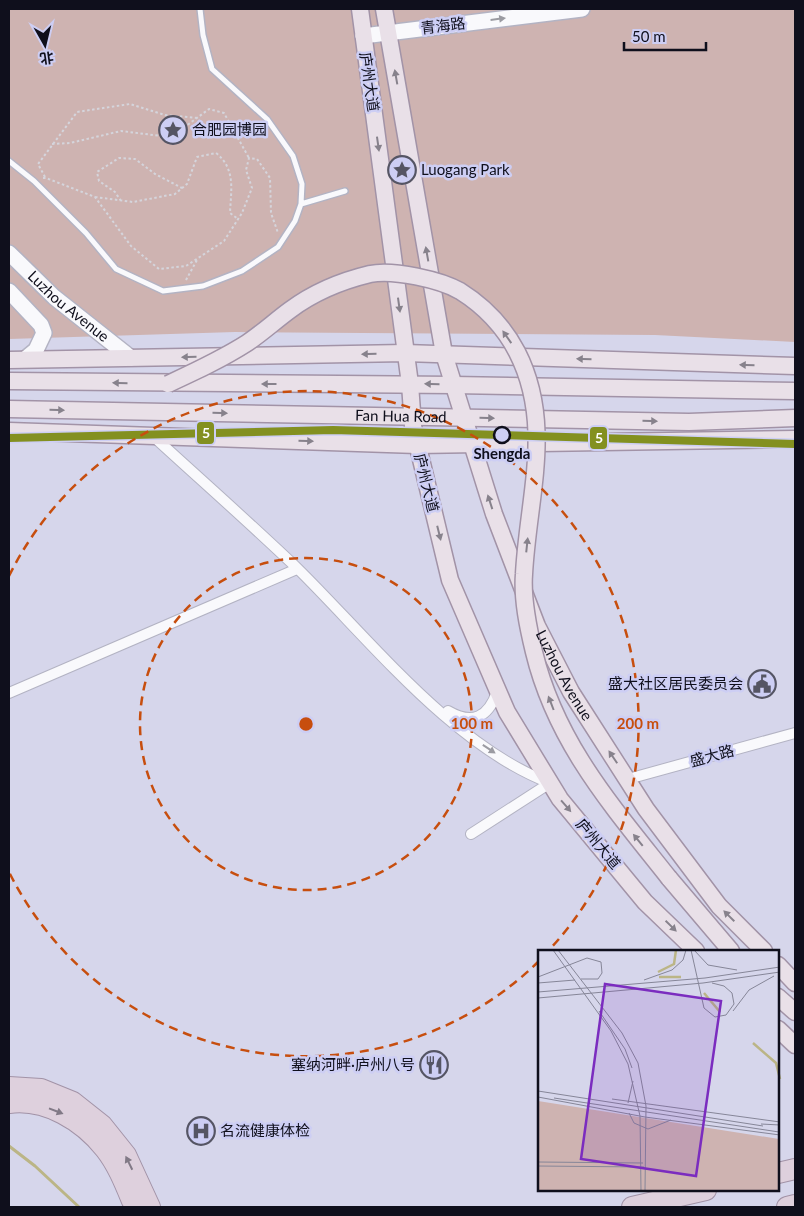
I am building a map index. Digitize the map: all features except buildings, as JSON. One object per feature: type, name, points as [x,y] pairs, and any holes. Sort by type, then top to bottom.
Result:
[{"type":"highway","points":[[9,1087],[41,1088],[73,1102],[102,1125],[126,1155],[150,1207]]},
{"type":"highway","points":[[9,1103],[22,1101],[59,1111],[82,1126],[106,1150],[135,1207]]},
{"type":"highway","points":[[779,1173],[795,1169]]},
{"type":"highway","points":[[632,1207],[702,1191]]},
{"type":"highway","points":[[786,1207],[795,1205]]},
{"type":"main road","name":"庐州大道","points":[[362,9],[363,36],[417,445],[450,580],[497,692],[550,783]]},
{"type":"main road","name":"庐州大道","points":[[384,9],[444,354]]},
{"type":"main road","points":[[168,384],[215,362],[249,342],[292,308],[329,287],[374,273],[414,276],[446,283],[474,299],[493,317],[510,340],[528,375],[536,411],[537,447],[524,576],[528,621],[535,654],[551,704],[570,745],[605,798],[730,950]]},
{"type":"main road","points":[[9,360],[406,353],[795,366]]},
{"type":"main road","name":"Luzhou Avenue","points":[[444,354],[470,444],[494,514],[538,626],[570,692],[680,857],[719,906],[763,950]]},
{"type":"main road","points":[[9,381],[168,384],[410,384],[795,392]]},
{"type":"main road","name":"Fan Hua Road","points":[[9,409],[689,422],[795,418]]},
{"type":"main road","points":[[9,431],[417,445],[795,438]]},
{"type":"main road","points":[[550,783],[560,799],[645,902],[695,950]]},
{"type":"main road","points":[[779,966],[795,983]]},
{"type":"main road","points":[[779,998],[795,1012]]},
{"type":"main road","points":[[779,1030],[795,1046]]},
{"type":"street","name":"青海路","points":[[363,36],[582,9]]},
{"type":"street","name":"Luzhou Avenue","points":[[9,253],[54,297],[130,358]]},
{"type":"street","name":"Luzhou Avenue","points":[[9,291],[41,325],[44,333],[36,350],[25,359]]},
{"type":"street","points":[[153,435],[297,569],[423,696],[470,736],[528,775],[550,783]]},
{"type":"street","points":[[9,693],[297,569]]},
{"type":"street","points":[[423,696],[458,717],[468,718],[481,716],[492,707],[497,692]]},
{"type":"street","name":"盛大路","points":[[628,779],[795,733]]},
{"type":"street","points":[[471,834],[550,783]]},
{"type":"lane","points":[[9,161],[34,181],[86,233],[116,269],[163,291],[203,286],[242,271],[281,243],[295,221],[301,204],[302,184],[293,156],[267,119],[212,68],[203,35],[200,9]]},
{"type":"lane","points":[[301,204],[344,192]]},
{"type":"path","points":[[46,178],[38,164],[77,112],[130,104],[165,115],[198,118]]},
{"type":"path","points":[[52,144],[70,143],[121,131],[161,136],[182,129],[209,110],[224,113],[249,158],[246,170],[252,188],[238,219],[224,241],[186,266],[158,269],[132,246],[95,197]]},
{"type":"path","points":[[34,181],[46,178],[95,197],[133,202],[175,194],[187,184],[197,157],[216,154],[224,160],[232,178],[230,213],[238,219]]},
{"type":"path","points":[[121,200],[116,192],[99,181],[97,172],[119,158],[135,159],[155,174],[182,188]]},
{"type":"path","points":[[249,158],[257,159],[270,178],[271,213],[281,243]]},
{"type":"path","points":[[181,290],[198,258]]},
{"type":"shaded area","name":"Luogang Park","points":[[9,9],[795,9],[795,342],[655,335],[235,332],[9,339]]},
{"type":"waterway","points":[[9,1146],[35,1166],[79,1207]]},
{"type":"transit line","name":"5","points":[[9,438],[333,430],[795,444]]},
{"type":"place","name":"合肥园博园","points":[[173,130]]},
{"type":"place","name":"Luogang Park","points":[[402,170]]},
{"type":"place","name":"Shengda","points":[[502,435]]},
{"type":"place","name":"盛大社区居民委员会","points":[[762,684]]},
{"type":"place","name":"塞纳河畔·庐州八号","points":[[434,1065]]},
{"type":"place","name":"名流健康体检","points":[[201,1131]]}]
